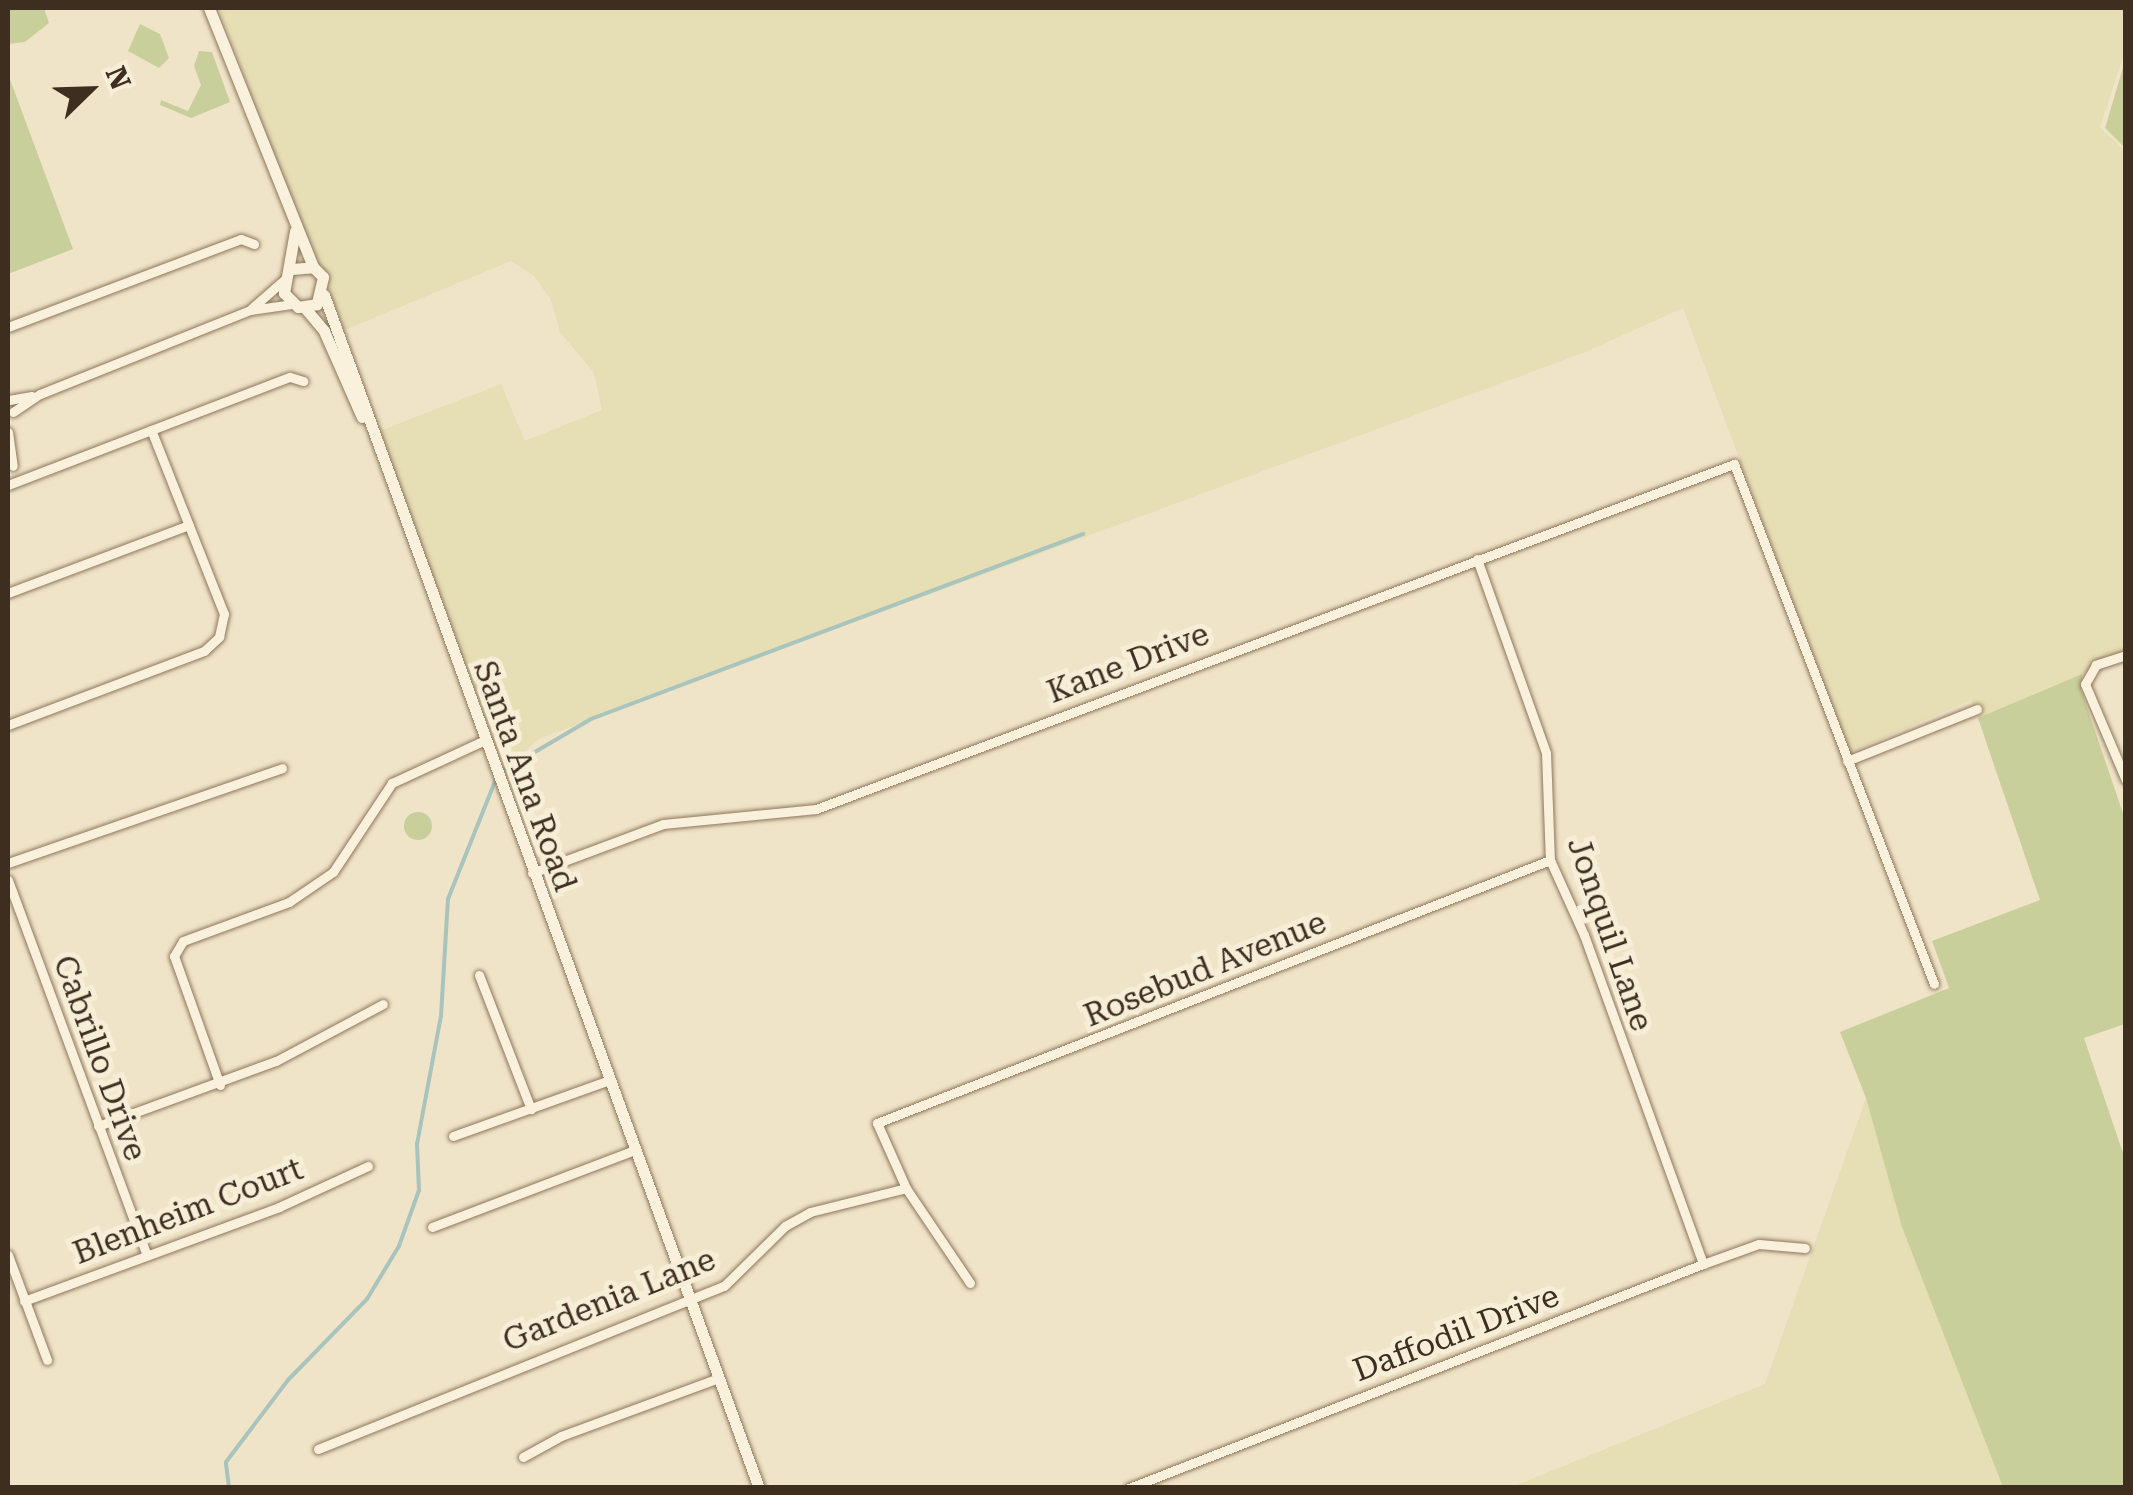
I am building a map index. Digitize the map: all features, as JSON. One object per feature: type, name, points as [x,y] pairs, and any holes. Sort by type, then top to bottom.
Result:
[{"type":"street","name":"Santa Ana Road","points":[[209,8],[295,231],[312,267],[323,277],[324,295],[354,369],[364,420]]},
{"type":"street","name":"Santa Ana Road","points":[[295,231],[288,274],[298,306],[324,331],[364,420],[759,1488]]},
{"type":"street","points":[[8,327],[240,239],[254,244]]},
{"type":"street","points":[[250,310],[288,274],[312,267]]},
{"type":"street","points":[[14,466],[8,429],[13,412],[8,400],[40,394],[250,310],[298,306],[324,295]]},
{"type":"street","points":[[8,485],[290,377],[303,382]]},
{"type":"street","points":[[13,412],[40,394]]},
{"type":"street","points":[[8,725],[204,652],[219,637],[224,614],[151,430]]},
{"type":"street","points":[[8,455],[21,480]]},
{"type":"street","name":"Kane Drive","points":[[532,873],[663,824],[816,808],[1734,464],[1847,761]]},
{"type":"street","points":[[8,593],[190,525]]},
{"type":"street","name":"Jonquil Lane","points":[[1477,559],[1546,753],[1550,860],[1703,1264]]},
{"type":"street","points":[[2126,655],[2096,664],[2085,684],[2126,780]]},
{"type":"street","points":[[1934,984],[1847,761],[1978,710]]},
{"type":"street","points":[[220,1086],[174,956],[182,941],[304,892],[333,872],[392,784],[484,741]]},
{"type":"street","points":[[8,863],[282,768]]},
{"type":"street","name":"Rosebud Avenue","points":[[906,1188],[877,1123],[1550,860]]},
{"type":"street","name":"Cabrillo Drive","points":[[8,880],[146,1254]]},
{"type":"street","points":[[479,975],[531,1109]]},
{"type":"street","points":[[98,1126],[220,1086],[382,1004]]},
{"type":"street","points":[[454,1136],[607,1081]]},
{"type":"street","points":[[432,1227],[632,1151]]},
{"type":"street","name":"Blenheim Court","points":[[24,1301],[279,1207],[368,1166]]},
{"type":"street","points":[[906,1188],[970,1283]]},
{"type":"street","name":"Gardenia Lane","points":[[318,1448],[689,1299],[738,1275],[785,1226],[810,1212],[906,1188]]},
{"type":"street","name":"Daffodil Drive","points":[[1129,1488],[1759,1244],[1805,1248]]},
{"type":"street","points":[[8,1256],[46,1360]]},
{"type":"street","points":[[523,1457],[560,1436],[719,1378]]},
{"type":"shaded area","points":[[219,8],[2125,8],[2125,51],[2100,127],[2126,152],[2125,656],[1978,718],[1971,700],[1849,753],[1683,308],[1588,351],[541,738],[518,757],[512,795],[377,432],[501,384],[525,441],[602,410],[594,373],[560,332],[551,300],[534,276],[511,261],[340,332]]},
{"type":"shaded area","points":[[1866,1098],[1903,1227],[2004,1487],[1509,1488],[1765,1384]]},
{"type":"green space","points":[[8,8],[44,8],[49,23],[25,42],[8,44]]},
{"type":"green space","points":[[140,24],[160,34],[169,58],[159,68],[128,51]]},
{"type":"green space","points":[[199,51],[212,52],[230,102],[191,118],[160,105],[161,100],[188,111],[201,85],[194,66]]},
{"type":"green space","points":[[2125,61],[2126,148],[2105,128]]},
{"type":"green space","points":[[8,74],[73,249],[8,274]]},
{"type":"green space","points":[[2082,674],[2081,690],[2125,819],[2125,1024],[2084,1038],[2125,1159],[2125,1487],[2003,1487],[1902,1227],[1866,1098],[1840,1032],[1949,988],[1932,941],[2040,900],[1978,718]]},
{"type":"green space","points":[[418,812],[428,816],[432,826],[428,836],[418,840],[408,836],[404,826],[408,816]]},
{"type":"waterway","points":[[501,772],[591,719],[1083,534]]},
{"type":"waterway","points":[[229,1488],[226,1462],[288,1380],[367,1299],[399,1246],[419,1190],[417,1144],[441,1016],[448,899],[496,779]]}]
